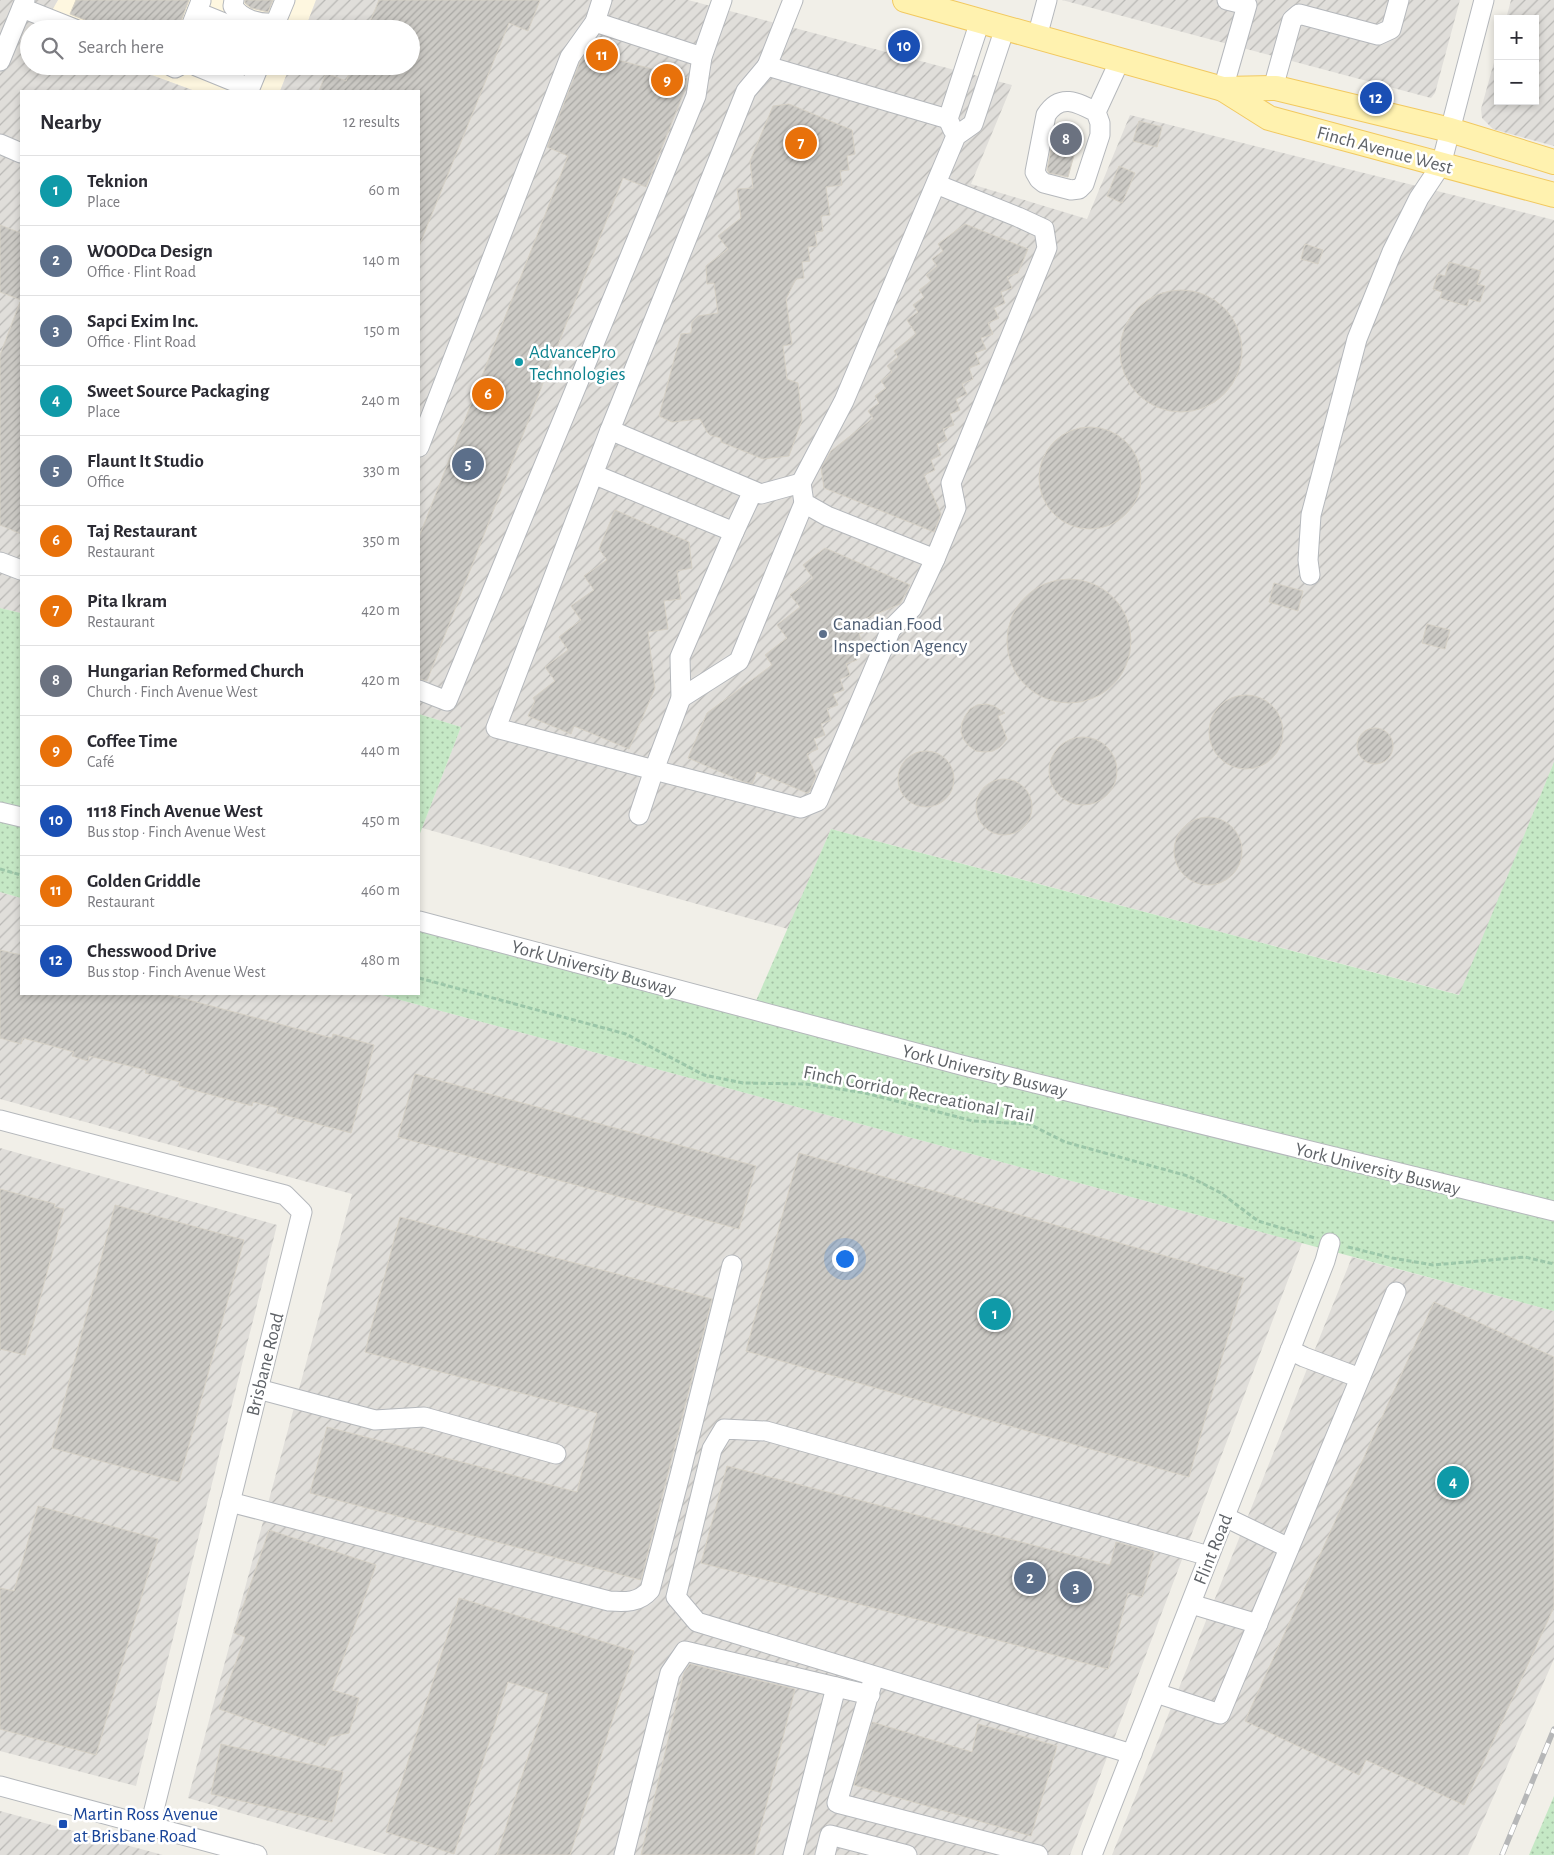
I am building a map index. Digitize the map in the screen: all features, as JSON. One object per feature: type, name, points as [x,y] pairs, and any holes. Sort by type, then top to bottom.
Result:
[{"type":"main road","name":"Finch Avenue West","points":[[905,0],[943,5],[980,21],[1223,89],[1269,118],[1554,195]]},
{"type":"main road","name":"Finch Avenue West","points":[[1223,89],[1273,88],[1450,130],[1554,162]]},
{"type":"street","points":[[234,0],[233,6],[237,13],[252,20]]},
{"type":"street","points":[[276,20],[284,0]]},
{"type":"street","points":[[420,444],[570,58],[595,22],[602,0]]},
{"type":"street","points":[[420,690],[447,700],[696,96],[702,57],[722,0]]},
{"type":"street","points":[[793,0],[767,66],[746,91],[610,430],[496,728],[801,808],[818,801],[891,629],[912,608],[935,559],[956,508],[951,483],[1047,248],[1044,229],[936,184]]},
{"type":"street","points":[[1037,37],[1047,0]]},
{"type":"street","points":[[1223,89],[1255,3],[1227,0]]},
{"type":"street","points":[[1273,88],[1292,20],[1299,14],[1378,35],[1391,29],[1399,0]]},
{"type":"street","points":[[1310,575],[1308,560],[1311,515],[1357,338],[1392,252],[1420,198],[1441,165],[1484,0]]},
{"type":"street","points":[[0,61],[23,4],[56,20]]},
{"type":"street","points":[[196,13],[215,20]]},
{"type":"street","points":[[956,136],[948,119],[980,21]]},
{"type":"street","points":[[595,22],[702,57]]},
{"type":"street","points":[[681,698],[739,661],[804,503],[801,483],[844,401],[956,136],[973,124],[1005,28]]},
{"type":"street","points":[[1096,112],[1081,104],[1067,101],[1059,102],[1049,110],[1046,115],[1035,172],[1044,183],[1071,190],[1079,189],[1084,184],[1100,135],[1100,123],[1096,112],[1120,60]]},
{"type":"street","points":[[767,66],[948,119]]},
{"type":"street","points":[[218,75],[250,88],[255,75]]},
{"type":"street","points":[[0,144],[20,153]]},
{"type":"street","points":[[610,430],[761,494],[801,483]]},
{"type":"street","points":[[593,474],[734,532]]},
{"type":"street","points":[[639,815],[681,698],[680,657],[753,491]]},
{"type":"street","points":[[804,503],[827,516],[935,559]]},
{"type":"street","points":[[0,562],[20,570]]},
{"type":"street","points":[[0,812],[20,817]]},
{"type":"street","name":"York University Busway","points":[[420,921],[965,1066],[1554,1211]]},
{"type":"street","name":"Brisbane Road","points":[[0,1120],[285,1195],[302,1212],[150,1826]]},
{"type":"street","name":"Flint Road","points":[[1092,1855],[1325,1262],[1330,1243]]},
{"type":"street","points":[[230,1502],[609,1601],[624,1602],[641,1598],[650,1590],[732,1265]]},
{"type":"street","points":[[1156,1693],[1220,1714],[1396,1292]]},
{"type":"street","points":[[1290,1350],[1360,1378]]},
{"type":"street","points":[[258,1389],[375,1420],[424,1417],[556,1454]]},
{"type":"street","points":[[1132,1754],[697,1622],[676,1597],[712,1449],[724,1429],[766,1431],[1209,1556]]},
{"type":"street","points":[[1225,1517],[1289,1548]]},
{"type":"street","points":[[1191,1604],[1258,1624]]},
{"type":"street","points":[[624,1855],[670,1673],[684,1651],[870,1695]]},
{"type":"street","points":[[874,1677],[837,1804],[1038,1855]]},
{"type":"street","points":[[793,1855],[836,1687]]},
{"type":"street","points":[[0,1786],[257,1855]]},
{"type":"street","points":[[825,1855],[830,1835],[907,1855]]},
{"type":"path","points":[[0,869],[20,875]]},
{"type":"path","name":"Finch Corridor Recreational Trail","points":[[420,978],[626,1034],[704,1075],[743,1083],[806,1084],[865,1094],[973,1122],[1029,1124],[1065,1142],[1188,1176],[1221,1193],[1258,1221],[1330,1243],[1392,1258],[1434,1265],[1525,1257],[1554,1264]]},
{"type":"shaded area","points":[[0,0],[58,0],[46,20],[20,20],[20,75],[151,75],[192,90],[20,90],[20,613],[0,608]]},
{"type":"shaded area","points":[[58,0],[316,0],[308,20],[46,20]]},
{"type":"shaded area","points":[[316,0],[688,0],[1012,85],[971,184],[1087,219],[1130,115],[1554,220],[1554,762],[1460,995],[831,829],[788,929],[422,828],[461,727],[420,714],[420,90],[280,90],[286,75],[420,75],[420,20],[308,20]]},
{"type":"shaded area","points":[[1062,0],[1460,0],[1435,93],[1431,98]]},
{"type":"shaded area","points":[[1511,0],[1554,0],[1554,146],[1493,129],[1482,118],[1481,109],[1494,62],[1494,105],[1539,105],[1539,15],[1507,15]]},
{"type":"shaded area","points":[[151,75],[286,75],[280,90],[192,90]]},
{"type":"shaded area","points":[[0,892],[20,898],[20,995],[382,995],[1302,1243],[1070,1855],[388,1855],[188,1798],[352,1194],[0,1099]]},
{"type":"shaded area","points":[[0,1148],[277,1225],[136,1786],[0,1751]]},
{"type":"shaded area","points":[[1352,1257],[1554,1311],[1554,1659],[1468,1855],[1112,1855]]},
{"type":"shaded area","points":[[0,1811],[163,1855],[0,1855]]},
{"type":"green space","points":[[0,608],[20,613],[20,898],[0,892]]},
{"type":"green space","points":[[420,714],[461,727],[420,833]]},
{"type":"green space","points":[[1554,762],[1554,1311],[382,995],[420,995],[420,918],[752,1010],[831,829],[1459,995]]},
{"type":"green space","points":[[1554,1796],[1554,1855],[1529,1855]]},
{"type":"building","points":[[76,0],[189,0],[181,20],[85,20],[70,14]]},
{"type":"building","points":[[245,0],[273,0],[268,12],[251,8],[245,3]]},
{"type":"building","points":[[379,0],[540,0],[528,31],[509,23],[420,244],[420,90],[319,90],[325,75],[331,75],[346,81],[348,75],[420,75],[420,20],[371,20]]},
{"type":"building","name":"AdvancePro Technologies","points":[[587,52],[687,78],[686,87],[646,187],[623,178],[427,681],[420,679],[420,534],[568,156],[547,147],[580,62]]},
{"type":"building","points":[[789,104],[852,130],[855,154],[847,156],[849,170],[840,171],[842,185],[826,187],[830,215],[821,216],[823,231],[815,232],[817,246],[808,247],[810,261],[802,262],[804,278],[796,279],[786,299],[792,344],[783,346],[787,379],[798,383],[802,420],[789,456],[763,459],[721,442],[721,438],[710,435],[707,432],[700,419],[672,422],[659,416],[681,334],[691,333],[692,322],[698,316],[718,313],[714,283],[707,284],[706,266],[728,249],[718,236],[741,218],[737,189],[753,188],[750,161],[773,106]]},
{"type":"building","points":[[1139,121],[1162,127],[1157,147],[1133,141]]},
{"type":"building","points":[[1053,138],[1076,148],[1068,177],[1049,173],[1047,170]]},
{"type":"building","points":[[1119,166],[1135,173],[1122,203],[1107,196]]},
{"type":"building","points":[[965,224],[1028,249],[1018,273],[1007,277],[1012,288],[1001,292],[1005,303],[994,308],[999,318],[988,323],[993,334],[981,338],[986,349],[975,353],[980,364],[969,368],[973,379],[962,384],[967,394],[956,399],[960,410],[950,414],[954,425],[943,429],[947,440],[937,444],[941,455],[931,460],[935,470],[924,475],[941,514],[934,532],[824,488],[821,468],[831,451],[873,418],[868,411],[879,403],[875,396],[886,388],[881,381],[892,372],[887,366],[898,357],[894,351],[916,334],[907,320],[918,312],[913,305],[924,297],[919,290],[931,281],[926,275],[937,266],[932,259],[943,251],[938,244]]},
{"type":"building","points":[[0,225],[20,233],[20,300],[0,292]]},
{"type":"building","points":[[1305,244],[1323,250],[1318,264],[1301,259]]},
{"type":"building","points":[[1449,262],[1481,271],[1477,284],[1485,286],[1480,302],[1469,299],[1467,306],[1440,298],[1442,292],[1433,289],[1438,274],[1445,276]]},
{"type":"building","points":[[1181,290],[1193,291],[1204,295],[1224,308],[1237,328],[1241,339],[1241,363],[1237,374],[1224,394],[1204,407],[1193,411],[1181,412],[1169,411],[1158,407],[1138,394],[1125,374],[1121,363],[1120,351],[1121,339],[1125,328],[1138,308],[1158,295],[1169,291]]},
{"type":"building","points":[[20,302],[20,534],[0,525],[0,355]]},
{"type":"building","points":[[1090,427],[1110,431],[1126,442],[1137,458],[1141,478],[1137,498],[1126,514],[1110,525],[1090,529],[1070,525],[1054,514],[1043,498],[1039,478],[1043,458],[1054,442],[1070,431]]},
{"type":"building","points":[[615,510],[689,542],[692,568],[677,571],[681,599],[664,601],[668,629],[648,632],[655,688],[629,749],[574,726],[571,734],[528,716],[535,701],[533,698],[555,681],[545,667],[568,650],[559,637],[581,620],[571,606],[594,590],[584,576],[607,560],[599,549]]},
{"type":"building","points":[[825,548],[910,585],[900,604],[865,619],[870,630],[859,634],[863,645],[852,649],[857,660],[846,664],[850,675],[840,679],[844,690],[833,694],[838,705],[827,709],[831,720],[821,724],[825,735],[814,739],[818,749],[807,754],[816,776],[809,792],[807,793],[757,772],[752,784],[744,782],[688,758],[707,713],[772,665],[765,655],[787,638],[777,625],[800,607],[790,595],[813,578],[803,565]]},
{"type":"building","points":[[1069,579],[1093,583],[1113,597],[1127,617],[1131,641],[1127,665],[1113,685],[1093,699],[1069,703],[1045,699],[1025,685],[1011,665],[1007,641],[1011,617],[1025,597],[1045,583]]},
{"type":"building","points":[[1274,583],[1303,591],[1298,611],[1269,602]]},
{"type":"building","points":[[1427,624],[1450,630],[1445,649],[1422,643]]},
{"type":"building","points":[[1246,695],[1260,698],[1272,706],[1280,718],[1283,732],[1280,746],[1272,758],[1260,766],[1246,769],[1232,766],[1220,758],[1212,746],[1209,732],[1212,718],[1220,706],[1232,698]]},
{"type":"building","points":[[986,704],[994,706],[1005,713],[998,716],[1007,739],[1000,747],[993,751],[976,751],[964,740],[961,732],[962,723],[970,709],[977,705]]},
{"type":"building","points":[[1375,728],[1387,734],[1393,746],[1387,758],[1375,764],[1363,758],[1357,746],[1363,734]]},
{"type":"building","points":[[1083,737],[1096,740],[1107,747],[1114,758],[1117,771],[1114,784],[1107,795],[1096,802],[1083,805],[1070,802],[1059,795],[1052,784],[1049,771],[1052,758],[1059,747],[1070,740]]},
{"type":"building","points":[[926,751],[937,753],[946,759],[952,768],[954,779],[952,790],[946,799],[937,805],[926,807],[915,805],[906,799],[900,790],[898,779],[900,768],[906,759],[915,753]]},
{"type":"building","points":[[1004,779],[1015,781],[1024,787],[1030,796],[1032,807],[1030,818],[1024,827],[1015,833],[1004,835],[993,833],[984,827],[978,818],[976,807],[978,796],[984,787],[993,781]]},
{"type":"building","points":[[1208,817],[1221,820],[1232,827],[1239,838],[1242,851],[1239,864],[1232,875],[1221,882],[1208,885],[1195,882],[1184,875],[1177,864],[1174,851],[1177,838],[1184,827],[1195,820]]},
{"type":"building","points":[[0,950],[20,955],[20,995],[170,995],[332,1038],[333,1034],[374,1045],[351,1133],[277,1113],[278,1108],[253,1102],[252,1106],[179,1086],[180,1082],[145,1073],[146,1070],[89,1056],[88,1061],[72,1056],[74,1052],[23,1038],[21,1044],[0,1038]]},
{"type":"building","points":[[415,1074],[756,1166],[739,1229],[398,1137]]},
{"type":"building","points":[[799,1153],[1244,1278],[1189,1477],[746,1351]]},
{"type":"building","points":[[0,1189],[55,1204],[54,1207],[64,1209],[25,1355],[0,1349]]},
{"type":"building","points":[[115,1205],[244,1240],[179,1482],[52,1448]]},
{"type":"building","points":[[400,1217],[712,1299],[641,1580],[310,1493],[327,1427],[577,1492],[597,1413],[365,1352]]},
{"type":"building","points":[[1434,1302],[1554,1357],[1554,1607],[1464,1805],[1366,1760],[1359,1775],[1245,1721]]},
{"type":"building","points":[[727,1466],[1110,1565],[1116,1542],[1154,1552],[1142,1597],[1128,1593],[1108,1669],[701,1563]]},
{"type":"building","points":[[38,1506],[158,1539],[96,1755],[0,1729],[0,1588],[14,1591]]},
{"type":"building","points":[[269,1530],[376,1565],[332,1690],[359,1698],[349,1733],[330,1737],[325,1746],[219,1709],[245,1637],[234,1633]]},
{"type":"building","points":[[459,1598],[634,1651],[570,1855],[497,1855],[548,1694],[508,1682],[454,1854],[386,1832]]},
{"type":"building","points":[[690,1664],[795,1689],[754,1855],[641,1855],[684,1672]]},
{"type":"building","points":[[872,1722],[972,1752],[978,1724],[1057,1746],[1031,1836],[854,1785]]},
{"type":"building","points":[[221,1744],[343,1772],[332,1822],[211,1794]]},
{"type":"railway","points":[[1502,1855],[1554,1729]]},
{"type":"place","name":"1118 Finch Avenue West","points":[[904,46]]},
{"type":"place","name":"Golden Griddle","points":[[602,55]]},
{"type":"place","name":"Coffee Time","points":[[667,80]]},
{"type":"place","name":"Chesswood Drive","points":[[1376,98]]},
{"type":"place","name":"Hungarian Reformed Church","points":[[1066,139]]},
{"type":"place","name":"Pita Ikram","points":[[801,143]]},
{"type":"place","name":"AdvancePro Technologies","points":[[519,362]]},
{"type":"place","name":"Taj Restaurant","points":[[488,394]]},
{"type":"place","name":"Flaunt It Studio","points":[[468,464]]},
{"type":"place","name":"Canadian Food Inspection Agency","points":[[823,634]]},
{"type":"place","name":"Teknion","points":[[995,1314]]},
{"type":"place","name":"Sweet Source Packaging","points":[[1453,1482]]},
{"type":"place","name":"WOODca Design","points":[[1030,1578]]},
{"type":"place","name":"Sapci Exim Inc.","points":[[1076,1587]]},
{"type":"place","name":"Martin Ross Avenue at Brisbane Road","points":[[63,1824]]}]
